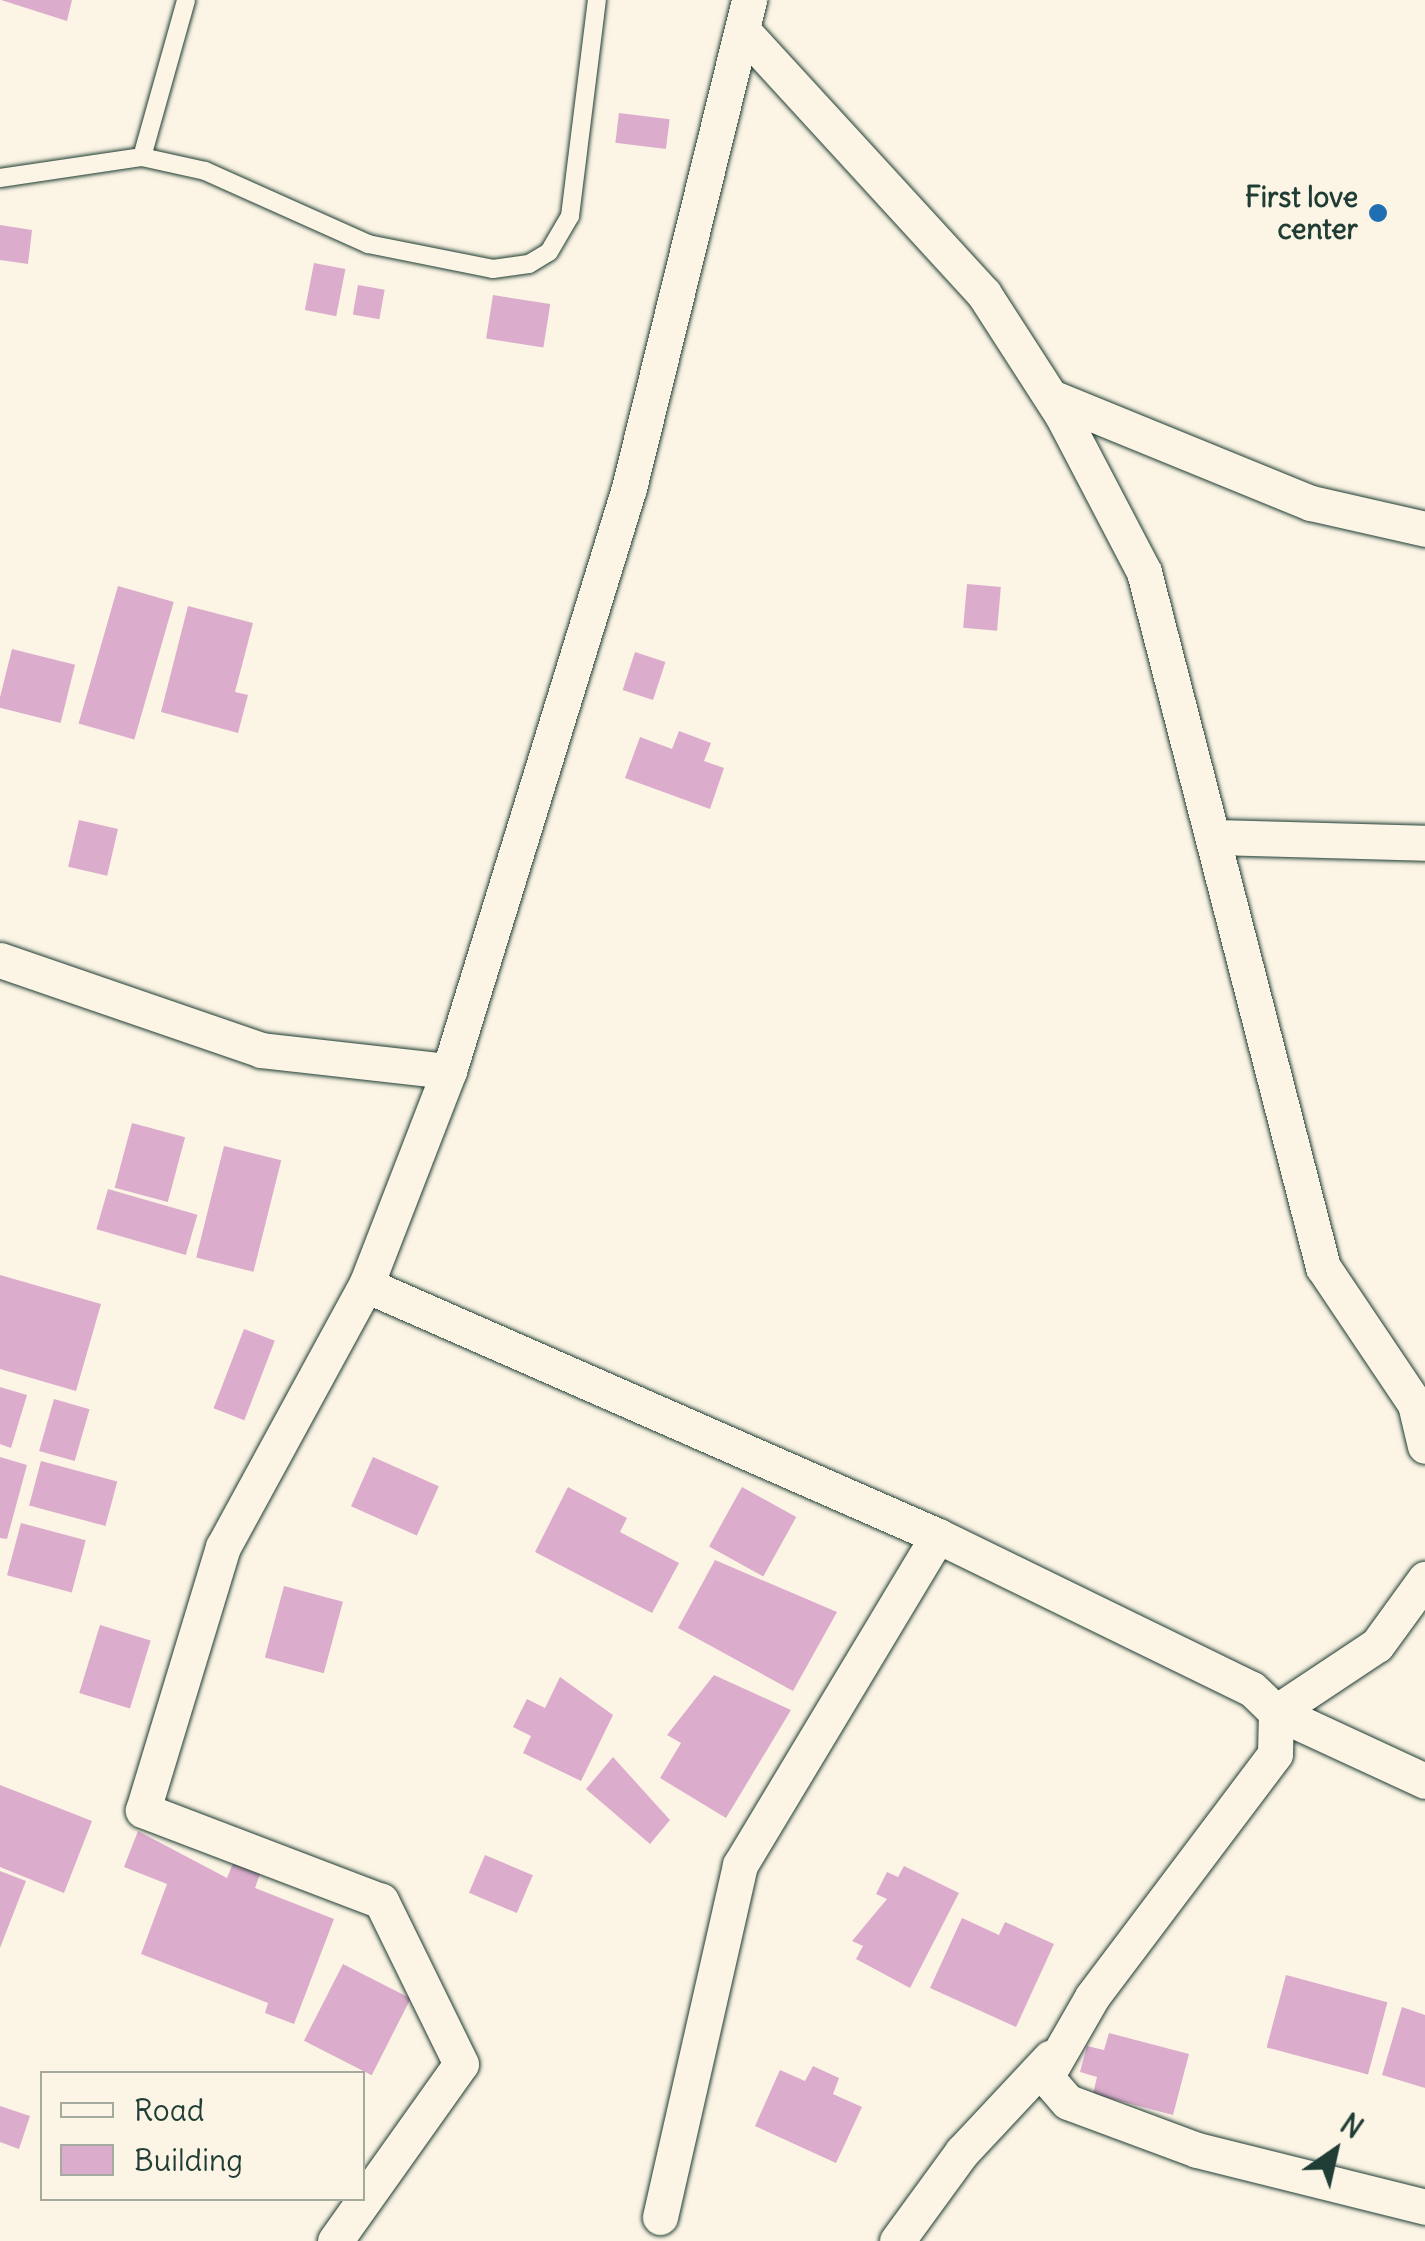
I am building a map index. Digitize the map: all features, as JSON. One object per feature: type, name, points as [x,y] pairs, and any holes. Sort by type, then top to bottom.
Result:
[{"type":"street","points":[[746,16],[960,261],[1051,397],[1144,572],[1324,1267],[1415,1404],[1425,1446]]},
{"type":"street","points":[[365,2199],[461,2064],[381,1901],[143,1810],[222,1548],[366,1284],[449,1071],[629,488],[683,240],[746,16]]},
{"type":"street","points":[[1051,397],[1222,472],[1425,529]]},
{"type":"street","points":[[1215,836],[1425,843]]},
{"type":"street","points":[[0,960],[261,1050],[449,1071]]},
{"type":"street","points":[[366,1284],[938,1536],[1252,1689],[1276,1712],[1425,1781]]},
{"type":"street","points":[[660,2216],[740,1865],[938,1536]]},
{"type":"street","points":[[1276,1712],[1378,1646],[1425,1579]]},
{"type":"street","points":[[897,2241],[962,2152],[1050,2058],[1276,1754],[1276,1712]]},
{"type":"street","points":[[1050,2058],[1051,2092],[1068,2102],[1197,2150],[1425,2207]]},
{"type":"street","points":[[335,2241],[363,2201]]},
{"type":"lane","points":[[142,157],[186,0]]},
{"type":"lane","points":[[0,178],[142,157],[204,171],[368,244],[493,268],[529,264],[549,252],[570,216],[597,0]]},
{"type":"building","points":[[1,0],[72,0],[67,21]]},
{"type":"building","points":[[619,113],[670,119],[666,149],[615,143]]},
{"type":"building","points":[[0,225],[32,230],[28,264],[0,260]]},
{"type":"building","points":[[314,263],[345,269],[336,316],[305,310]]},
{"type":"building","points":[[358,285],[385,290],[379,319],[353,315]]},
{"type":"building","points":[[493,295],[550,304],[543,348],[486,338]]},
{"type":"building","points":[[967,584],[1001,587],[997,631],[963,628]]},
{"type":"building","points":[[118,586],[174,602],[134,739],[79,723]]},
{"type":"building","points":[[188,606],[253,623],[235,692],[248,695],[238,733],[161,712]]},
{"type":"building","points":[[12,649],[75,665],[61,723],[0,708]]},
{"type":"building","points":[[635,652],[665,662],[653,700],[623,690]]},
{"type":"building","points":[[679,731],[711,743],[704,761],[724,768],[710,809],[625,778],[640,737],[672,749]]},
{"type":"building","points":[[79,820],[118,829],[107,876],[68,867]]},
{"type":"building","points":[[132,1123],[185,1137],[168,1202],[115,1188]]},
{"type":"building","points":[[224,1146],[281,1160],[253,1272],[196,1258]]},
{"type":"building","points":[[108,1189],[197,1215],[186,1255],[96,1229]]},
{"type":"building","points":[[0,1275],[101,1304],[76,1391],[0,1369]]},
{"type":"building","points":[[244,1329],[275,1341],[244,1420],[214,1408]]},
{"type":"building","points":[[0,1387],[27,1395],[11,1448],[0,1444]]},
{"type":"building","points":[[54,1399],[90,1409],[75,1461],[39,1451]]},
{"type":"building","points":[[0,1457],[27,1465],[7,1539],[0,1538]]},
{"type":"building","points":[[373,1457],[439,1486],[417,1536],[351,1506]]},
{"type":"building","points":[[41,1461],[117,1481],[105,1526],[29,1505]]},
{"type":"building","points":[[568,1487],[627,1518],[620,1532],[679,1563],[652,1613],[535,1552]]},
{"type":"building","points":[[742,1487],[796,1517],[763,1577],[709,1546]]},
{"type":"building","points":[[21,1523],[86,1540],[72,1593],[7,1575]]},
{"type":"building","points":[[715,1560],[837,1612],[793,1691],[678,1628]]},
{"type":"building","points":[[284,1586],[343,1602],[324,1673],[265,1657]]},
{"type":"building","points":[[100,1625],[151,1640],[130,1708],[79,1693]]},
{"type":"building","points":[[714,1675],[791,1710],[726,1818],[660,1778],[681,1743],[667,1735]]},
{"type":"building","points":[[560,1677],[613,1715],[581,1781],[523,1753],[531,1736],[513,1727],[527,1699],[545,1708]]},
{"type":"building","points":[[613,1757],[670,1820],[650,1844],[586,1789]]},
{"type":"building","points":[[0,1785],[92,1821],[64,1893],[0,1867]]},
{"type":"building","points":[[138,1831],[227,1878],[233,1863],[260,1874],[255,1888],[334,1919],[294,2024],[265,2013],[268,2003],[141,1954],[167,1884],[124,1867]]},
{"type":"building","points":[[485,1855],[533,1875],[517,1913],[469,1893]]},
{"type":"building","points":[[904,1866],[959,1893],[910,1988],[856,1959],[863,1946],[852,1941],[887,1899],[876,1894],[887,1872],[898,1877]]},
{"type":"building","points":[[0,1871],[26,1881],[0,1948]]},
{"type":"building","points":[[962,1918],[999,1935],[1005,1922],[1054,1944],[1016,2027],[930,1988]]},
{"type":"building","points":[[343,1964],[411,1999],[372,2075],[304,2041]]},
{"type":"building","points":[[1286,1975],[1387,2002],[1368,2075],[1267,2047]]},
{"type":"building","points":[[1402,2007],[1425,2015],[1425,2088],[1382,2075]]},
{"type":"building","points":[[1109,2033],[1189,2054],[1173,2115],[1093,2094],[1097,2077],[1080,2072],[1087,2046],[1104,2050]]},
{"type":"building","points":[[813,2066],[839,2078],[833,2094],[862,2107],[836,2163],[755,2126],[780,2070],[805,2081]]},
{"type":"building","points":[[0,2106],[30,2116],[19,2149],[0,2142]]},
{"type":"place","name":"First love center","points":[[1378,213]]}]
